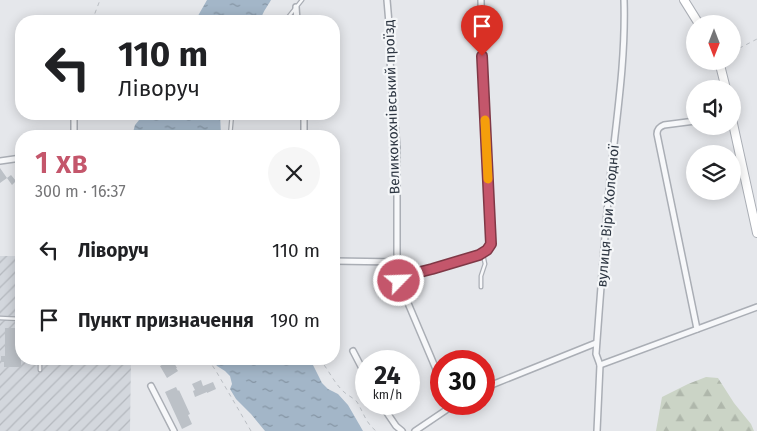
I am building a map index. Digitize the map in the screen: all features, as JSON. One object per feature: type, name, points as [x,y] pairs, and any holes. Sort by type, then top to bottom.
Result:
[{"type":"street","name":"Великокохнівський проїзд","points":[[387,0],[397,148],[398,275],[430,355]]},
{"type":"street","points":[[398,275],[432,269],[483,252],[491,244],[481,0]]},
{"type":"street","name":"вулиця Віри Холодної","points":[[597,431],[600,364],[596,354],[596,343],[609,190],[620,100],[625,29],[624,0]]},
{"type":"street","points":[[684,0],[693,15]]},
{"type":"street","points":[[296,7],[297,15]]},
{"type":"street","points":[[686,122],[659,127],[658,134],[698,329]]},
{"type":"street","points":[[736,135],[757,233]]},
{"type":"street","points":[[0,161],[15,159]]},
{"type":"street","points":[[340,261],[397,262]]},
{"type":"street","points":[[600,364],[757,307]]},
{"type":"street","points":[[495,384],[596,343]]},
{"type":"street","points":[[353,350],[355,354]]},
{"type":"street","points":[[150,386],[174,431]]},
{"type":"street","points":[[388,415],[402,431]]},
{"type":"street","points":[[415,431],[438,415]]},
{"type":"lane","points":[[290,15],[302,0]]},
{"type":"lane","points":[[481,287],[481,276],[485,264],[483,252]]},
{"type":"lane","points":[[0,318],[15,318]]},
{"type":"lane","points":[[40,365],[40,370]]},
{"type":"path","points":[[94,15],[100,0]]},
{"type":"path","points":[[741,47],[757,39]]},
{"type":"path","points":[[212,365],[251,431]]},
{"type":"path","points":[[325,365],[343,392],[356,401],[365,419],[376,431]]},
{"type":"shaded area","points":[[0,256],[15,256],[15,365],[131,365],[130,431],[0,431]]},
{"type":"green space","points":[[706,377],[718,378],[754,431],[656,431],[662,397]]},
{"type":"water","points":[[207,0],[271,0],[262,15],[198,15]]},
{"type":"water","points":[[139,120],[220,120],[221,130],[134,130]]},
{"type":"water","points":[[313,365],[322,383],[328,389],[338,394],[348,405],[363,431],[265,431],[236,399],[230,389],[232,384],[230,376],[217,366]]},
{"type":"building","points":[[0,168],[7,178],[0,183]]},
{"type":"building","points":[[11,175],[15,180],[12,185],[7,178]]},
{"type":"building","points":[[5,328],[15,328],[15,365],[21,365],[21,367],[4,367],[4,362],[1,362],[1,356],[5,356]]},
{"type":"building","points":[[175,365],[178,371],[167,378],[160,366]]},
{"type":"building","points":[[201,380],[203,386],[213,382],[216,389],[195,397],[193,391],[195,390],[192,384]]},
{"type":"building","points":[[176,387],[190,414],[188,415],[192,424],[182,429],[165,392]]},
{"type":"slow traffic","points":[[485,120],[488,179]]},
{"type":"route","points":[[399,281],[398,275],[416,273],[479,255],[487,250],[491,244],[482,56]]}]
